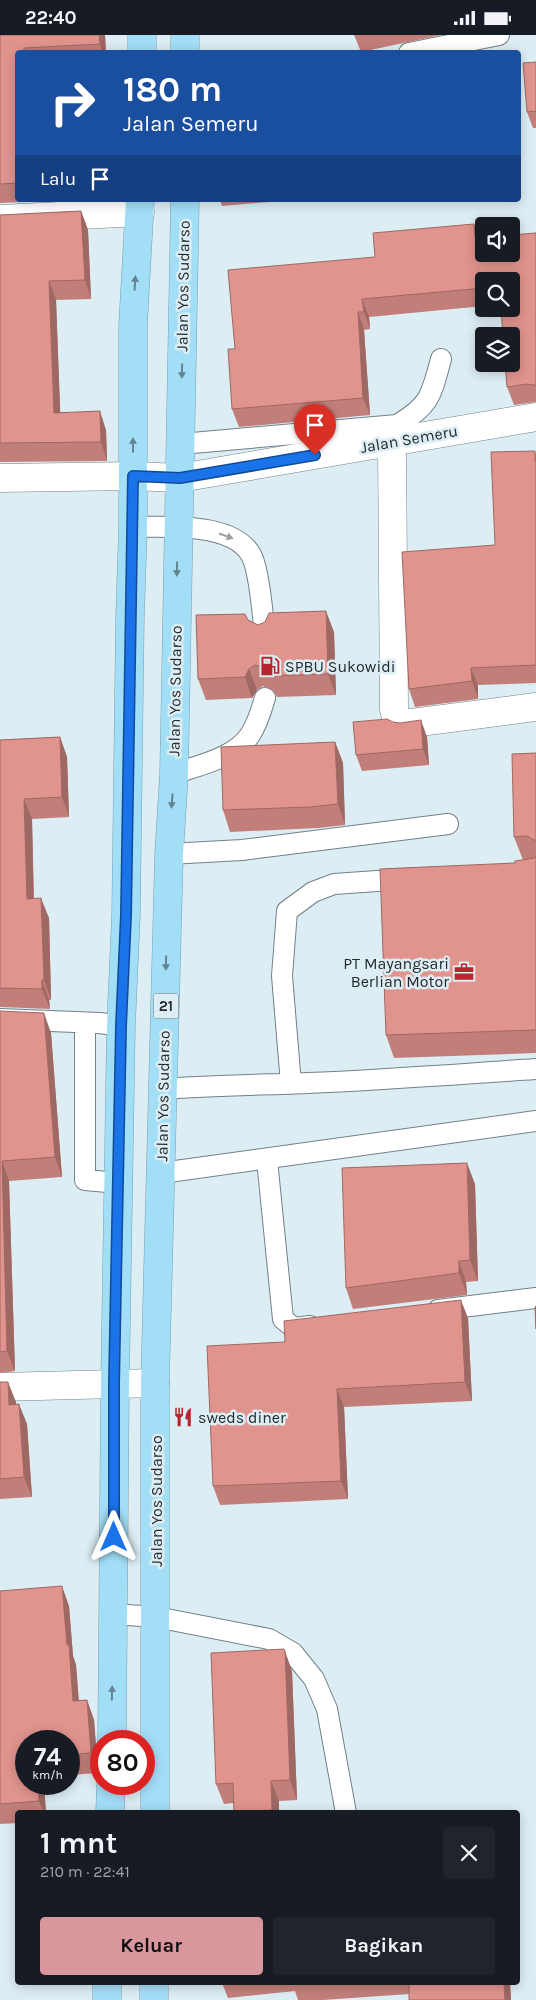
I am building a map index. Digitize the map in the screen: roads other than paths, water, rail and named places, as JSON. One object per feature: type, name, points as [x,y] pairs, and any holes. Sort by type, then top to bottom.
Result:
[{"type":"highway","points":[[142,35],[142,50]]},
{"type":"highway","points":[[185,35],[186,50]]},
{"type":"highway","name":"Jalan Yos Sudarso","points":[[155,1810],[155,1383],[169,854],[174,774],[185,202]]},
{"type":"highway","points":[[112,1730],[114,1383],[121,1026],[126,915],[129,626],[133,527],[133,326],[140,206]]},
{"type":"highway","points":[[110,1810],[111,1795]]},
{"type":"highway","points":[[107,1985],[107,2000]]},
{"type":"highway","points":[[154,1985],[154,2000]]},
{"type":"street","points":[[0,219],[140,206]]},
{"type":"street","name":"Jalan Semeru","points":[[0,478],[133,476],[180,478],[536,417]]},
{"type":"street","points":[[392,442],[394,709],[396,717],[404,724],[536,707]]},
{"type":"street","points":[[0,1387],[155,1383]]},
{"type":"lane","points":[[424,50],[499,35]]},
{"type":"lane","points":[[180,444],[396,425],[412,416],[430,397],[441,359]]},
{"type":"lane","points":[[133,527],[178,527],[226,534],[241,543],[254,561],[265,635]]},
{"type":"lane","points":[[174,774],[229,754],[240,747],[250,736],[258,720],[265,698]]},
{"type":"lane","points":[[169,854],[242,850],[448,824]]},
{"type":"lane","points":[[291,1084],[282,977],[287,911],[313,892],[334,883],[421,878]]},
{"type":"lane","points":[[0,1019],[121,1026]]},
{"type":"lane","points":[[85,1023],[85,1180],[119,1183]]},
{"type":"lane","points":[[164,1089],[217,1085],[291,1084],[536,1069]]},
{"type":"lane","points":[[161,1173],[267,1160],[536,1121]]},
{"type":"lane","points":[[267,1160],[283,1319],[294,1328],[330,1324]]},
{"type":"lane","points":[[418,1313],[536,1298]]},
{"type":"lane","points":[[114,1615],[156,1617],[269,1639],[293,1653],[314,1679],[327,1709],[345,1810]]},
{"type":"place","name":"SPBU Sukowidi","points":[[270,666]]},
{"type":"place","name":"PT Mayangsari Berlian Motor","points":[[464,972]]},
{"type":"place","name":"sweds diner","points":[[183,1417]]}]
